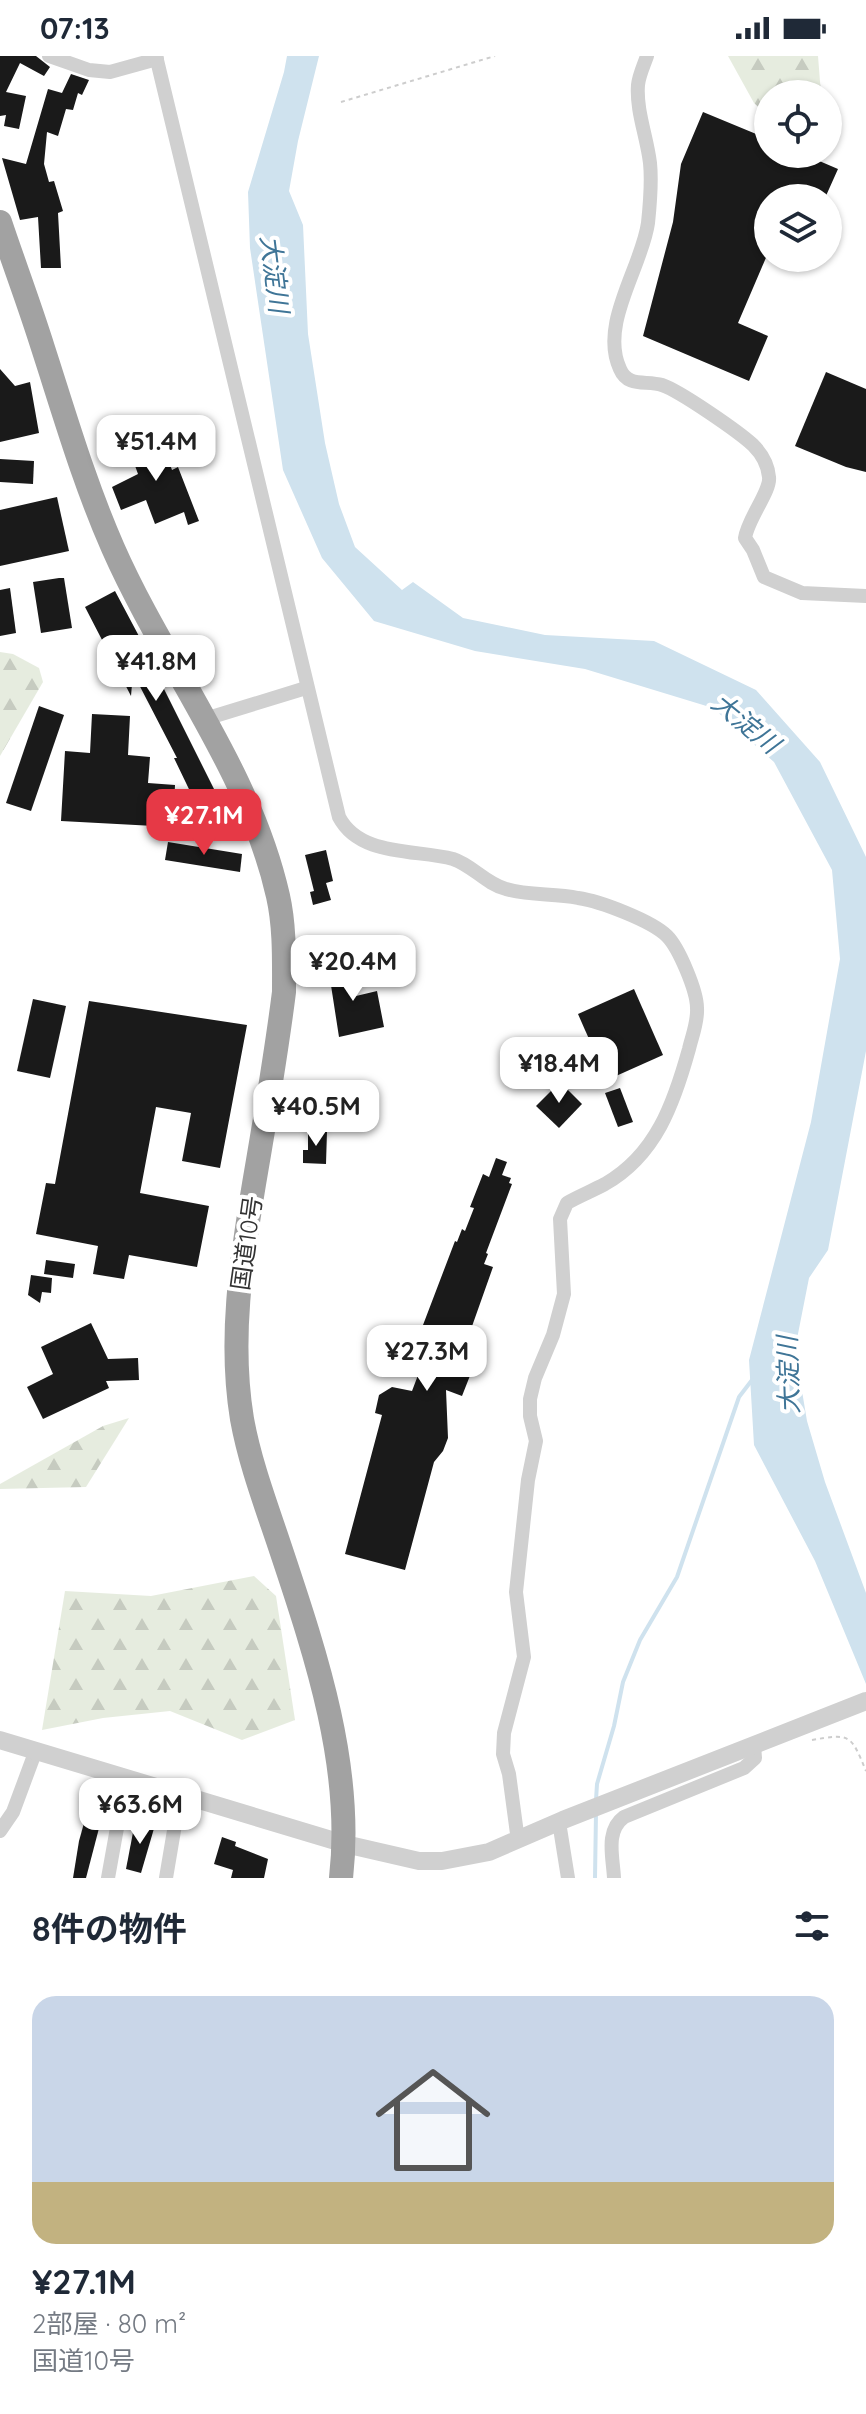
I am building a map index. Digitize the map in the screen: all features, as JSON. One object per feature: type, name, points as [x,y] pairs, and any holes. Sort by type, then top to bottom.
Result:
[{"type":"highway","name":"国道10号","points":[[0,222],[94,503],[158,636],[247,800],[264,844],[279,899],[285,953],[284,992],[241,1265],[236,1329],[238,1386],[250,1458],[306,1624],[321,1682],[338,1764],[345,1844],[341,1878]]},
{"type":"street","points":[[49,56],[89,70],[110,72],[157,58],[306,688],[343,826],[353,835],[392,850],[456,860],[504,889],[579,898],[650,925],[667,936],[675,948],[695,994],[696,1021],[678,1090],[650,1145],[607,1183],[567,1203],[560,1219],[564,1294],[530,1399],[530,1416],[536,1441],[528,1480],[516,1592],[524,1657],[504,1733],[503,1754],[509,1774],[518,1841]]},
{"type":"street","points":[[647,56],[638,83],[640,115],[650,163],[648,226],[616,327],[615,353],[620,371],[626,379],[662,385],[690,401],[753,445],[765,460],[770,480],[745,538],[764,577],[802,593],[866,596]]},
{"type":"street","points":[[205,719],[306,688]]},
{"type":"street","points":[[0,1740],[345,1844],[408,1859],[442,1861],[489,1852],[866,1701]]},
{"type":"street","points":[[614,1878],[612,1834],[616,1823],[744,1768],[755,1758],[754,1745]]},
{"type":"street","points":[[0,1831],[13,1812],[36,1750]]},
{"type":"street","points":[[108,1878],[126,1778]]},
{"type":"street","points":[[166,1878],[180,1795]]},
{"type":"street","points":[[561,1821],[568,1878]]},
{"type":"path","points":[[341,102],[495,56]]},
{"type":"path","points":[[778,1735],[789,1745],[838,1735],[849,1739],[856,1746],[866,1771]]},
{"type":"green space","points":[[728,56],[818,56],[820,80],[754,80],[754,103]]},
{"type":"green space","points":[[0,652],[13,654],[39,668],[43,682],[0,756]]},
{"type":"green space","points":[[129,1418],[86,1487],[0,1489],[0,1484],[103,1426]]},
{"type":"green space","points":[[254,1576],[276,1596],[295,1720],[242,1740],[170,1711],[103,1718],[42,1730],[65,1591],[151,1596]]},
{"type":"water","name":"大淀川","points":[[287,56],[319,56],[289,191],[303,225],[308,334],[325,443],[339,504],[355,547],[402,590],[413,582],[463,618],[545,635],[654,641],[756,690],[820,762],[866,857],[866,1051],[828,1250],[809,1278],[795,1349],[807,1421],[825,1482],[866,1593],[866,1684],[815,1561],[754,1445],[749,1360],[811,1122],[840,959],[832,870],[774,762],[713,708],[585,669],[475,651],[374,621],[322,558],[283,470],[250,248],[248,192]]},
{"type":"building","points":[[0,56],[36,56],[50,67],[44,76],[20,63],[6,92],[26,96],[19,129],[4,126],[6,115],[0,116]]},
{"type":"building","points":[[71,74],[89,80],[82,95],[78,93],[73,110],[66,109],[58,136],[47,132],[44,164],[49,182],[54,181],[63,211],[58,213],[61,268],[41,268],[38,217],[20,220],[2,158],[26,164],[48,89],[62,93]]},
{"type":"building","points":[[703,112],[754,133],[754,168],[838,169],[831,184],[754,184],[754,272],[760,272],[738,323],[768,336],[749,381],[643,336],[673,222],[681,164]]},
{"type":"building","points":[[0,369],[15,386],[30,382],[39,433],[0,442]]},
{"type":"building","points":[[826,372],[866,389],[866,472],[795,446]]},
{"type":"building","points":[[157,428],[172,470],[178,467],[199,521],[188,525],[184,512],[155,524],[146,500],[121,510],[112,487],[138,474],[134,463],[141,435]]},
{"type":"building","points":[[0,459],[34,461],[33,484],[0,482]]},
{"type":"building","points":[[57,497],[69,551],[0,566],[0,510]]},
{"type":"building","points":[[64,578],[72,628],[41,633],[33,582]]},
{"type":"building","points":[[10,588],[16,633],[0,636],[0,590]]},
{"type":"building","points":[[115,591],[233,827],[212,837],[174,758],[177,758],[133,673],[131,696],[85,607]]},
{"type":"building","points":[[39,706],[64,715],[31,811],[6,803]]},
{"type":"building","points":[[92,714],[130,716],[128,755],[150,757],[148,783],[175,785],[173,827],[61,821],[65,751],[90,753]]},
{"type":"building","points":[[168,842],[242,854],[240,872],[165,860]]},
{"type":"building","points":[[326,850],[333,881],[326,883],[331,900],[313,905],[310,892],[314,891],[305,855]]},
{"type":"building","points":[[351,962],[356,996],[377,991],[384,1027],[339,1037],[328,966]]},
{"type":"building","points":[[634,989],[663,1055],[607,1080],[578,1014]]},
{"type":"building","points":[[33,999],[66,1006],[50,1078],[17,1071]]},
{"type":"building","points":[[89,1001],[247,1025],[220,1168],[182,1161],[191,1113],[156,1107],[140,1193],[209,1206],[197,1267],[129,1255],[124,1279],[93,1274],[98,1246],[36,1234],[46,1183],[55,1184]]},
{"type":"building","points":[[560,1082],[582,1104],[559,1128],[536,1106]]},
{"type":"building","points":[[620,1088],[633,1122],[618,1127],[605,1093]]},
{"type":"building","points":[[308,1131],[327,1131],[326,1164],[303,1163],[303,1150],[308,1150]]},
{"type":"building","points":[[496,1158],[507,1162],[502,1175],[511,1178],[509,1183],[512,1184],[486,1253],[484,1264],[493,1267],[459,1363],[473,1368],[462,1396],[446,1390],[448,1438],[434,1462],[405,1570],[345,1554],[382,1415],[375,1413],[379,1395],[392,1387],[412,1391],[423,1362],[413,1359],[415,1346],[455,1241],[462,1229],[465,1231],[474,1208],[470,1207],[483,1174],[489,1177]]},
{"type":"building","points":[[46,1260],[75,1264],[73,1278],[44,1274]]},
{"type":"building","points":[[31,1275],[52,1278],[51,1293],[42,1292],[40,1303],[28,1295]]},
{"type":"building","points":[[91,1323],[108,1359],[138,1358],[139,1380],[106,1381],[109,1388],[43,1419],[27,1387],[53,1374],[41,1347]]},
{"type":"building","points":[[89,1805],[104,1809],[86,1878],[73,1878],[79,1841]]},
{"type":"building","points":[[135,1822],[155,1825],[141,1873],[126,1869]]},
{"type":"building","points":[[222,1837],[236,1842],[235,1846],[268,1859],[264,1878],[231,1878],[233,1870],[214,1864]]},
{"type":"waterway","points":[[596,1800],[597,1784],[623,1682],[640,1640],[677,1577],[739,1397],[752,1380]]},
{"type":"waterway","points":[[595,1878],[596,1812]]}]
